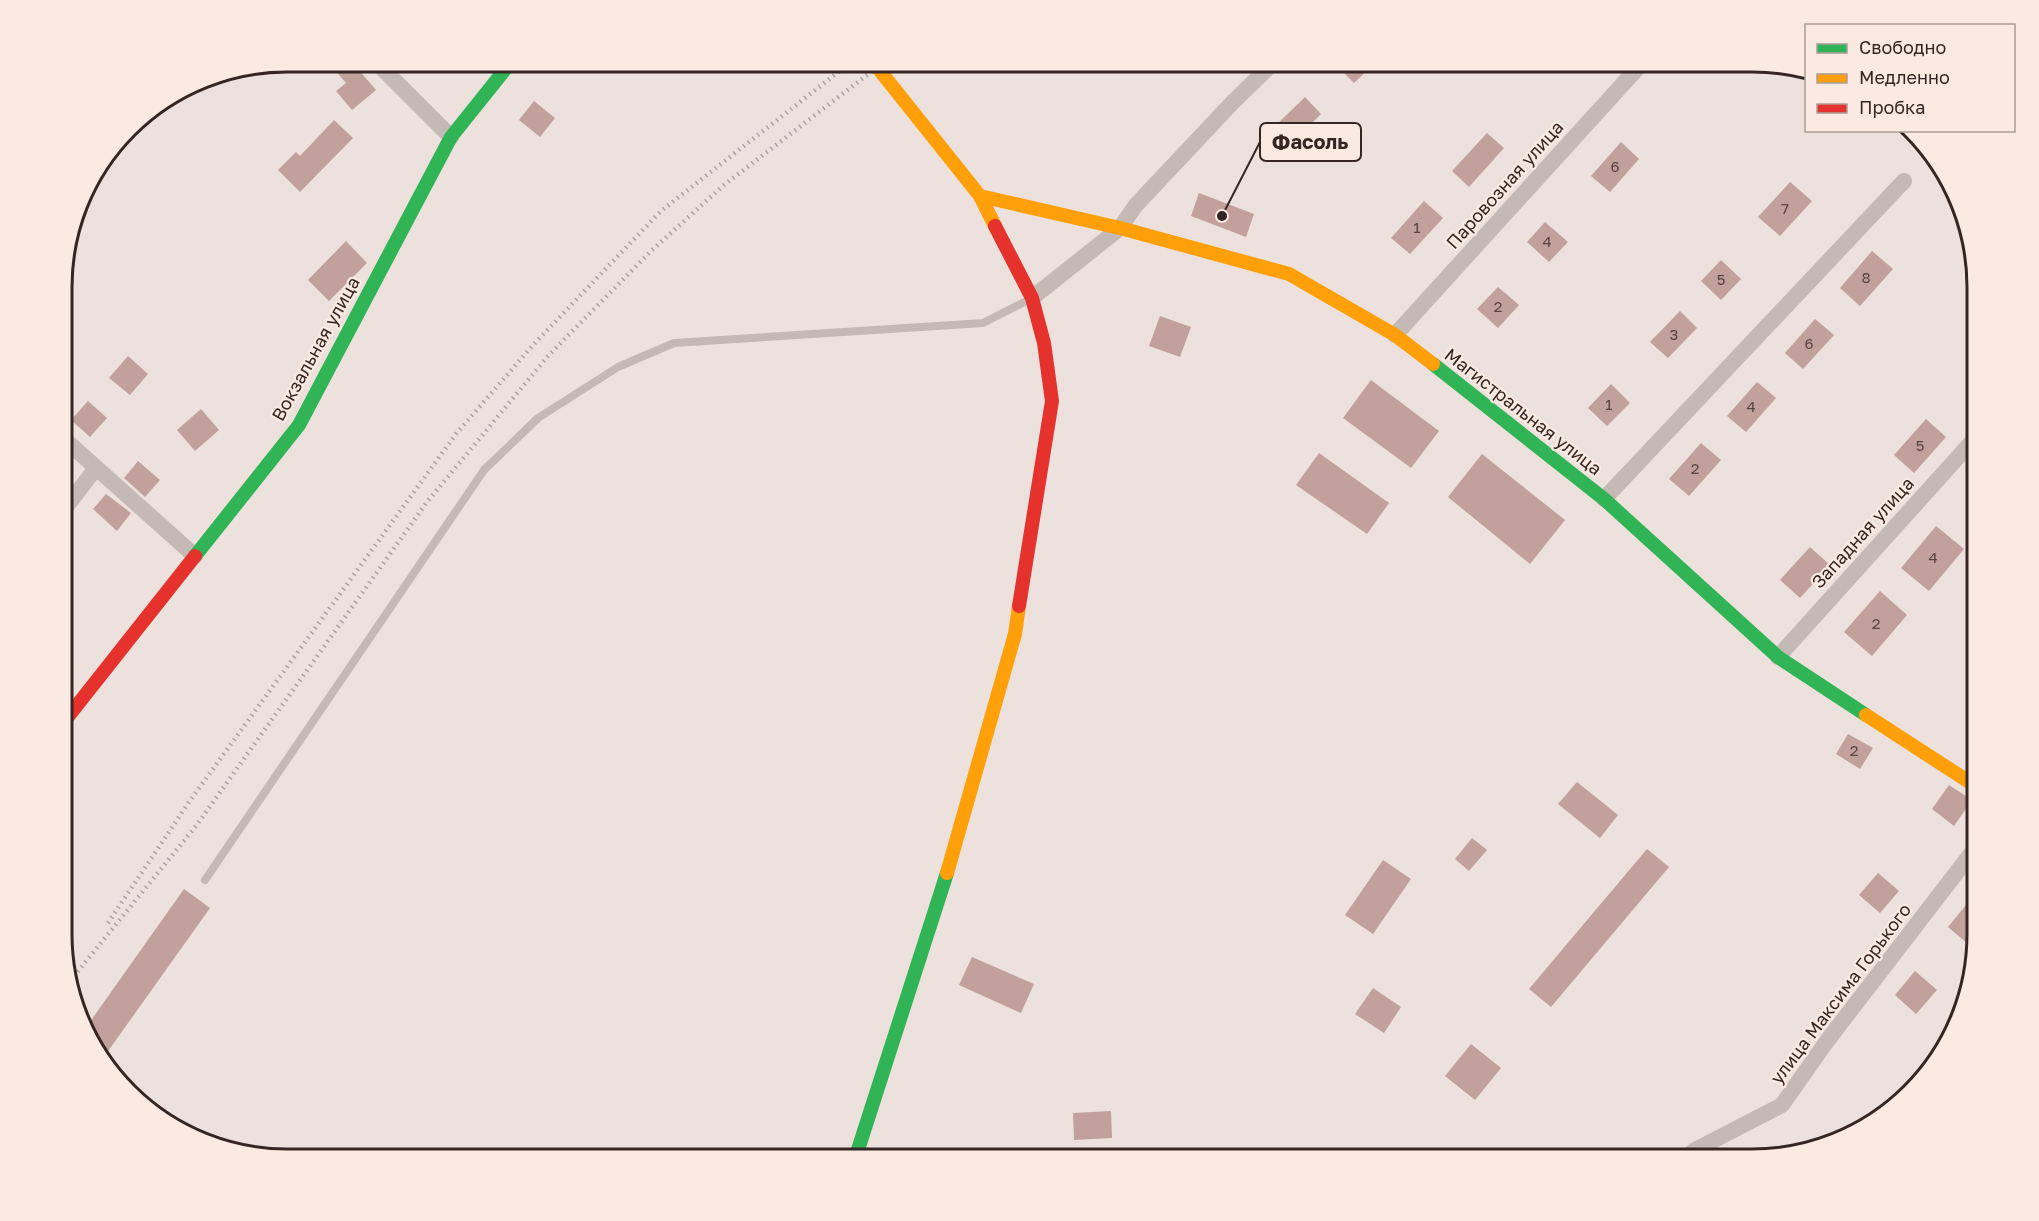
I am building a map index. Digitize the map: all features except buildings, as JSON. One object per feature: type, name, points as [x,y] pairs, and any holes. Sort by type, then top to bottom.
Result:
[{"type":"street","points":[[386,72],[452,137]]},
{"type":"street","name":"Вокзальная улица","points":[[72,712],[299,425],[452,137],[503,72]]},
{"type":"street","points":[[858,1149],[957,840],[1016,634],[1052,401],[1044,343],[1032,298],[980,196],[881,72]]},
{"type":"street","points":[[1032,298],[1120,228],[1136,205],[1264,72]]},
{"type":"street","name":"Паровозная улица","points":[[1395,335],[1634,72]]},
{"type":"street","points":[[1604,498],[1904,181]]},
{"type":"street","name":"Магистральная улица","points":[[980,196],[1120,228],[1289,274],[1395,335],[1604,498],[1778,657],[1967,780]]},
{"type":"street","points":[[72,446],[195,556]]},
{"type":"street","name":"Западная улица","points":[[1778,657],[1967,447]]},
{"type":"street","points":[[72,499],[96,468]]},
{"type":"street","name":"улица Максима Горького","points":[[1697,1149],[1782,1106],[1827,1041],[1967,859]]},
{"type":"lane","points":[[205,880],[484,470],[538,418],[618,367],[674,343],[983,323],[1032,298]]},
{"type":"railway","points":[[108,923],[189,802],[456,434],[533,345],[661,211],[838,72]]},
{"type":"railway","points":[[76,974],[196,826],[427,502],[548,356],[651,251],[724,185],[871,72]]},
{"type":"traffic: fast","points":[[195,556],[299,425],[451,137],[503,72]]},
{"type":"traffic: fast","points":[[1433,364],[1604,499],[1778,657],[1866,715]]},
{"type":"traffic: fast","points":[[858,1149],[947,873]]},
{"type":"traffic: slow","points":[[881,72],[980,196],[995,226]]},
{"type":"traffic: slow","points":[[980,196],[1120,228],[1289,274],[1395,335],[1433,364]]},
{"type":"traffic: slow","points":[[947,873],[1015,634],[1019,606]]},
{"type":"traffic: slow","points":[[1866,715],[1967,781]]},
{"type":"traffic: jam","points":[[995,226],[1032,298],[1044,343],[1052,401],[1019,606]]},
{"type":"traffic: jam","points":[[72,712],[195,556]]},
{"type":"place","name":"Фасоль","points":[[1222,216]]}]
